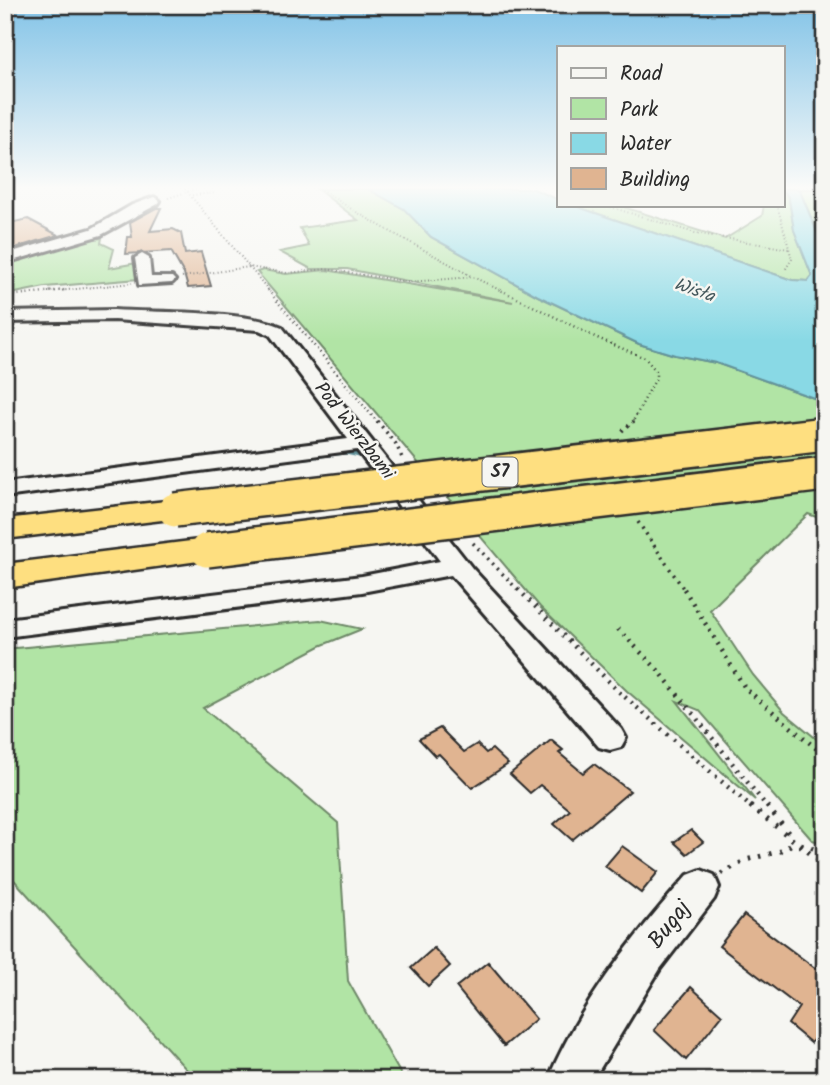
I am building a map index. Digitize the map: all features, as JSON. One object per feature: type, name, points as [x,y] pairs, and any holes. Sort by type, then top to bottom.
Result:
[{"type":"highway","name":"S7","points":[[5,529],[825,433]]},
{"type":"highway","name":"S7","points":[[5,576],[825,474]]},
{"type":"street","points":[[5,259],[70,240]]},
{"type":"street","points":[[142,258],[144,282],[167,280],[155,308],[147,317]]},
{"type":"street","name":"Pod Wierzbami","points":[[5,317],[147,317],[247,323],[272,328],[365,443],[457,566],[610,738]]},
{"type":"street","points":[[5,490],[365,443]]},
{"type":"street","points":[[5,628],[362,584],[457,566]]},
{"type":"street","name":"Bugaj","points":[[569,1080],[600,1024],[639,966],[674,915],[701,887]]},
{"type":"path","points":[[408,240],[525,304],[645,358],[656,371],[656,378],[635,421],[619,433]]},
{"type":"path","points":[[718,240],[743,246],[789,249]]},
{"type":"path","points":[[785,270],[791,264],[786,240]]},
{"type":"path","points":[[167,280],[249,267],[287,273],[326,269],[409,282],[473,277]]},
{"type":"path","points":[[5,296],[144,282]]},
{"type":"path","points":[[635,518],[656,545],[745,688],[825,756]]},
{"type":"path","points":[[618,629],[659,671],[795,842],[825,852]]},
{"type":"path","points":[[649,719],[825,865]]},
{"type":"path","name":"Bugaj","points":[[701,887],[746,860],[780,851],[795,842]]},
{"type":"green space","points":[[85,240],[102,240],[101,243],[114,249],[109,268],[137,263],[138,279],[45,287],[5,295],[5,260]]},
{"type":"green space","points":[[306,240],[436,240],[538,296],[639,344],[716,363],[825,402],[825,520],[808,514],[710,610],[753,675],[784,712],[825,746],[825,843],[812,840],[699,710],[677,701],[755,800],[627,691],[540,607],[257,272],[263,270],[286,274],[326,270],[513,302],[347,269],[311,269],[280,252],[309,246]]},
{"type":"green space","points":[[674,240],[798,240],[812,276],[808,281],[792,280]]},
{"type":"green space","points":[[320,620],[362,629],[320,646],[203,708],[338,823],[348,981],[404,1080],[196,1080],[5,870],[5,649]]},
{"type":"water","name":"Wisła","points":[[436,240],[674,240],[792,280],[808,281],[812,276],[798,240],[820,240],[825,251],[825,402],[716,363],[639,344],[538,296]]},
{"type":"building","points":[[5,240],[43,240],[5,251]]},
{"type":"building","points":[[128,240],[182,240],[185,254],[201,252],[211,286],[188,288],[184,274],[171,251],[126,254]]},
{"type":"building","points":[[440,728],[464,752],[477,744],[486,753],[492,749],[508,764],[472,788],[439,754],[435,756],[419,739]]},
{"type":"building","points":[[551,740],[563,750],[559,753],[583,773],[594,764],[630,791],[572,840],[554,824],[570,810],[540,785],[530,793],[510,774]]},
{"type":"building","points":[[691,830],[703,842],[687,854],[674,842]]},
{"type":"building","points":[[622,846],[658,872],[641,893],[605,866]]},
{"type":"building","points":[[744,915],[815,968],[825,953],[825,1022],[811,1043],[788,1024],[799,1007],[719,946]]},
{"type":"building","points":[[434,948],[450,966],[428,986],[411,968]]},
{"type":"building","points":[[488,962],[536,1019],[504,1046],[456,987]]},
{"type":"building","points":[[691,987],[722,1015],[686,1060],[654,1030]]},
{"type":"waterway","points":[[218,468],[346,452],[364,456]]}]
